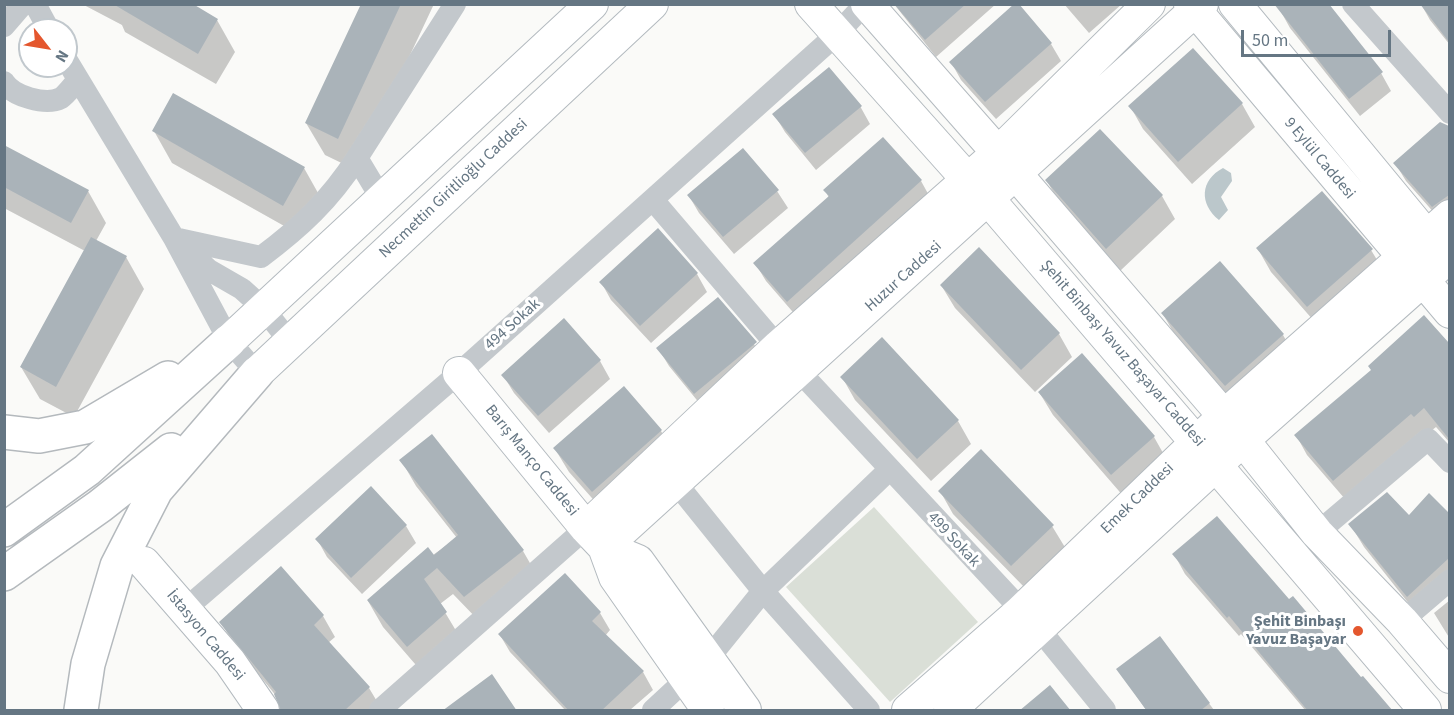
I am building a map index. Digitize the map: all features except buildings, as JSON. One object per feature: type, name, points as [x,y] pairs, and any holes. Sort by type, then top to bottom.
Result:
[{"type":"highway","points":[[4,432],[39,436],[85,427],[229,342]]},
{"type":"highway","points":[[4,530],[87,470],[229,342]]},
{"type":"highway","points":[[4,574],[159,460],[257,373]]},
{"type":"highway","points":[[81,711],[88,664],[117,566],[156,490],[257,373]]},
{"type":"street","points":[[4,26],[24,4]]},
{"type":"street","points":[[35,4],[43,18]]},
{"type":"street","points":[[174,238],[261,258],[301,227],[335,192],[455,4]]},
{"type":"street","points":[[229,342],[381,198],[592,4]]},
{"type":"street","name":"Necmettin Giritlioğlu Caddesi","points":[[257,373],[652,4]]},
{"type":"street","name":"Şehit Binbaşı Yavuz Başayar Caddesi","points":[[811,4],[979,190],[1425,711]]},
{"type":"street","points":[[866,4],[1224,416],[1317,533],[1402,621],[1449,677]]},
{"type":"street","name":"494 Sokak","points":[[184,610],[459,373],[837,34],[866,4]]},
{"type":"street","name":"Huzur Caddesi","points":[[1007,164],[1149,4]]},
{"type":"street","name":"9 Eylül Caddesi","points":[[1235,4],[1438,225],[1448,259]]},
{"type":"street","name":"Huzur Caddesi","points":[[595,538],[676,483],[799,371],[1007,164],[1196,6]]},
{"type":"street","name":"9 Eylül Caddesi","points":[[1196,6],[1411,269],[1449,312]]},
{"type":"street","points":[[1363,8],[1449,113]]},
{"type":"street","points":[[4,82],[8,87],[39,101],[61,98],[78,80],[174,238],[229,342],[257,373]]},
{"type":"street","points":[[357,159],[381,198]]},
{"type":"street","name":"Huzur Caddesi","points":[[595,538],[778,346],[979,190]]},
{"type":"street","name":"499 Sokak","points":[[653,200],[799,371],[1030,621],[1105,711]]},
{"type":"street","name":"Emek Caddesi","points":[[1207,454],[1244,440],[1411,269],[1438,225]]},
{"type":"street","points":[[174,238],[209,270],[242,289],[263,308],[290,342]]},
{"type":"street","name":"Emek Caddesi","points":[[951,711],[1030,621],[1207,454],[1224,416],[1411,269],[1448,259]]},
{"type":"street","name":"Barış Manço Caddesi","points":[[459,373],[595,538],[638,561],[697,670],[708,711]]},
{"type":"street","points":[[1317,533],[1428,440],[1449,462]]},
{"type":"street","points":[[653,711],[697,670],[763,591],[889,471]]},
{"type":"street","points":[[676,483],[763,591],[869,711]]},
{"type":"street","points":[[380,711],[595,538]]},
{"type":"street","name":"İstasyon Caddesi","points":[[144,563],[230,662],[263,711]]},
{"type":"street","points":[[1402,621],[1449,580]]},
{"type":"street","name":"Emek Caddesi","points":[[908,711],[1030,621]]},
{"type":"street","name":"Barış Manço Caddesi","points":[[697,670],[745,711]]},
{"type":"shaded area","points":[[1223,168],[1231,173],[1232,181],[1221,197],[1228,210],[1219,220],[1208,207],[1205,192],[1210,179]]},
{"type":"shaded area","points":[[874,507],[978,622],[890,702],[786,587]]},
{"type":"place","name":"Şehit Binbaşı Yavuz Başayar","points":[[1358,631]]}]
